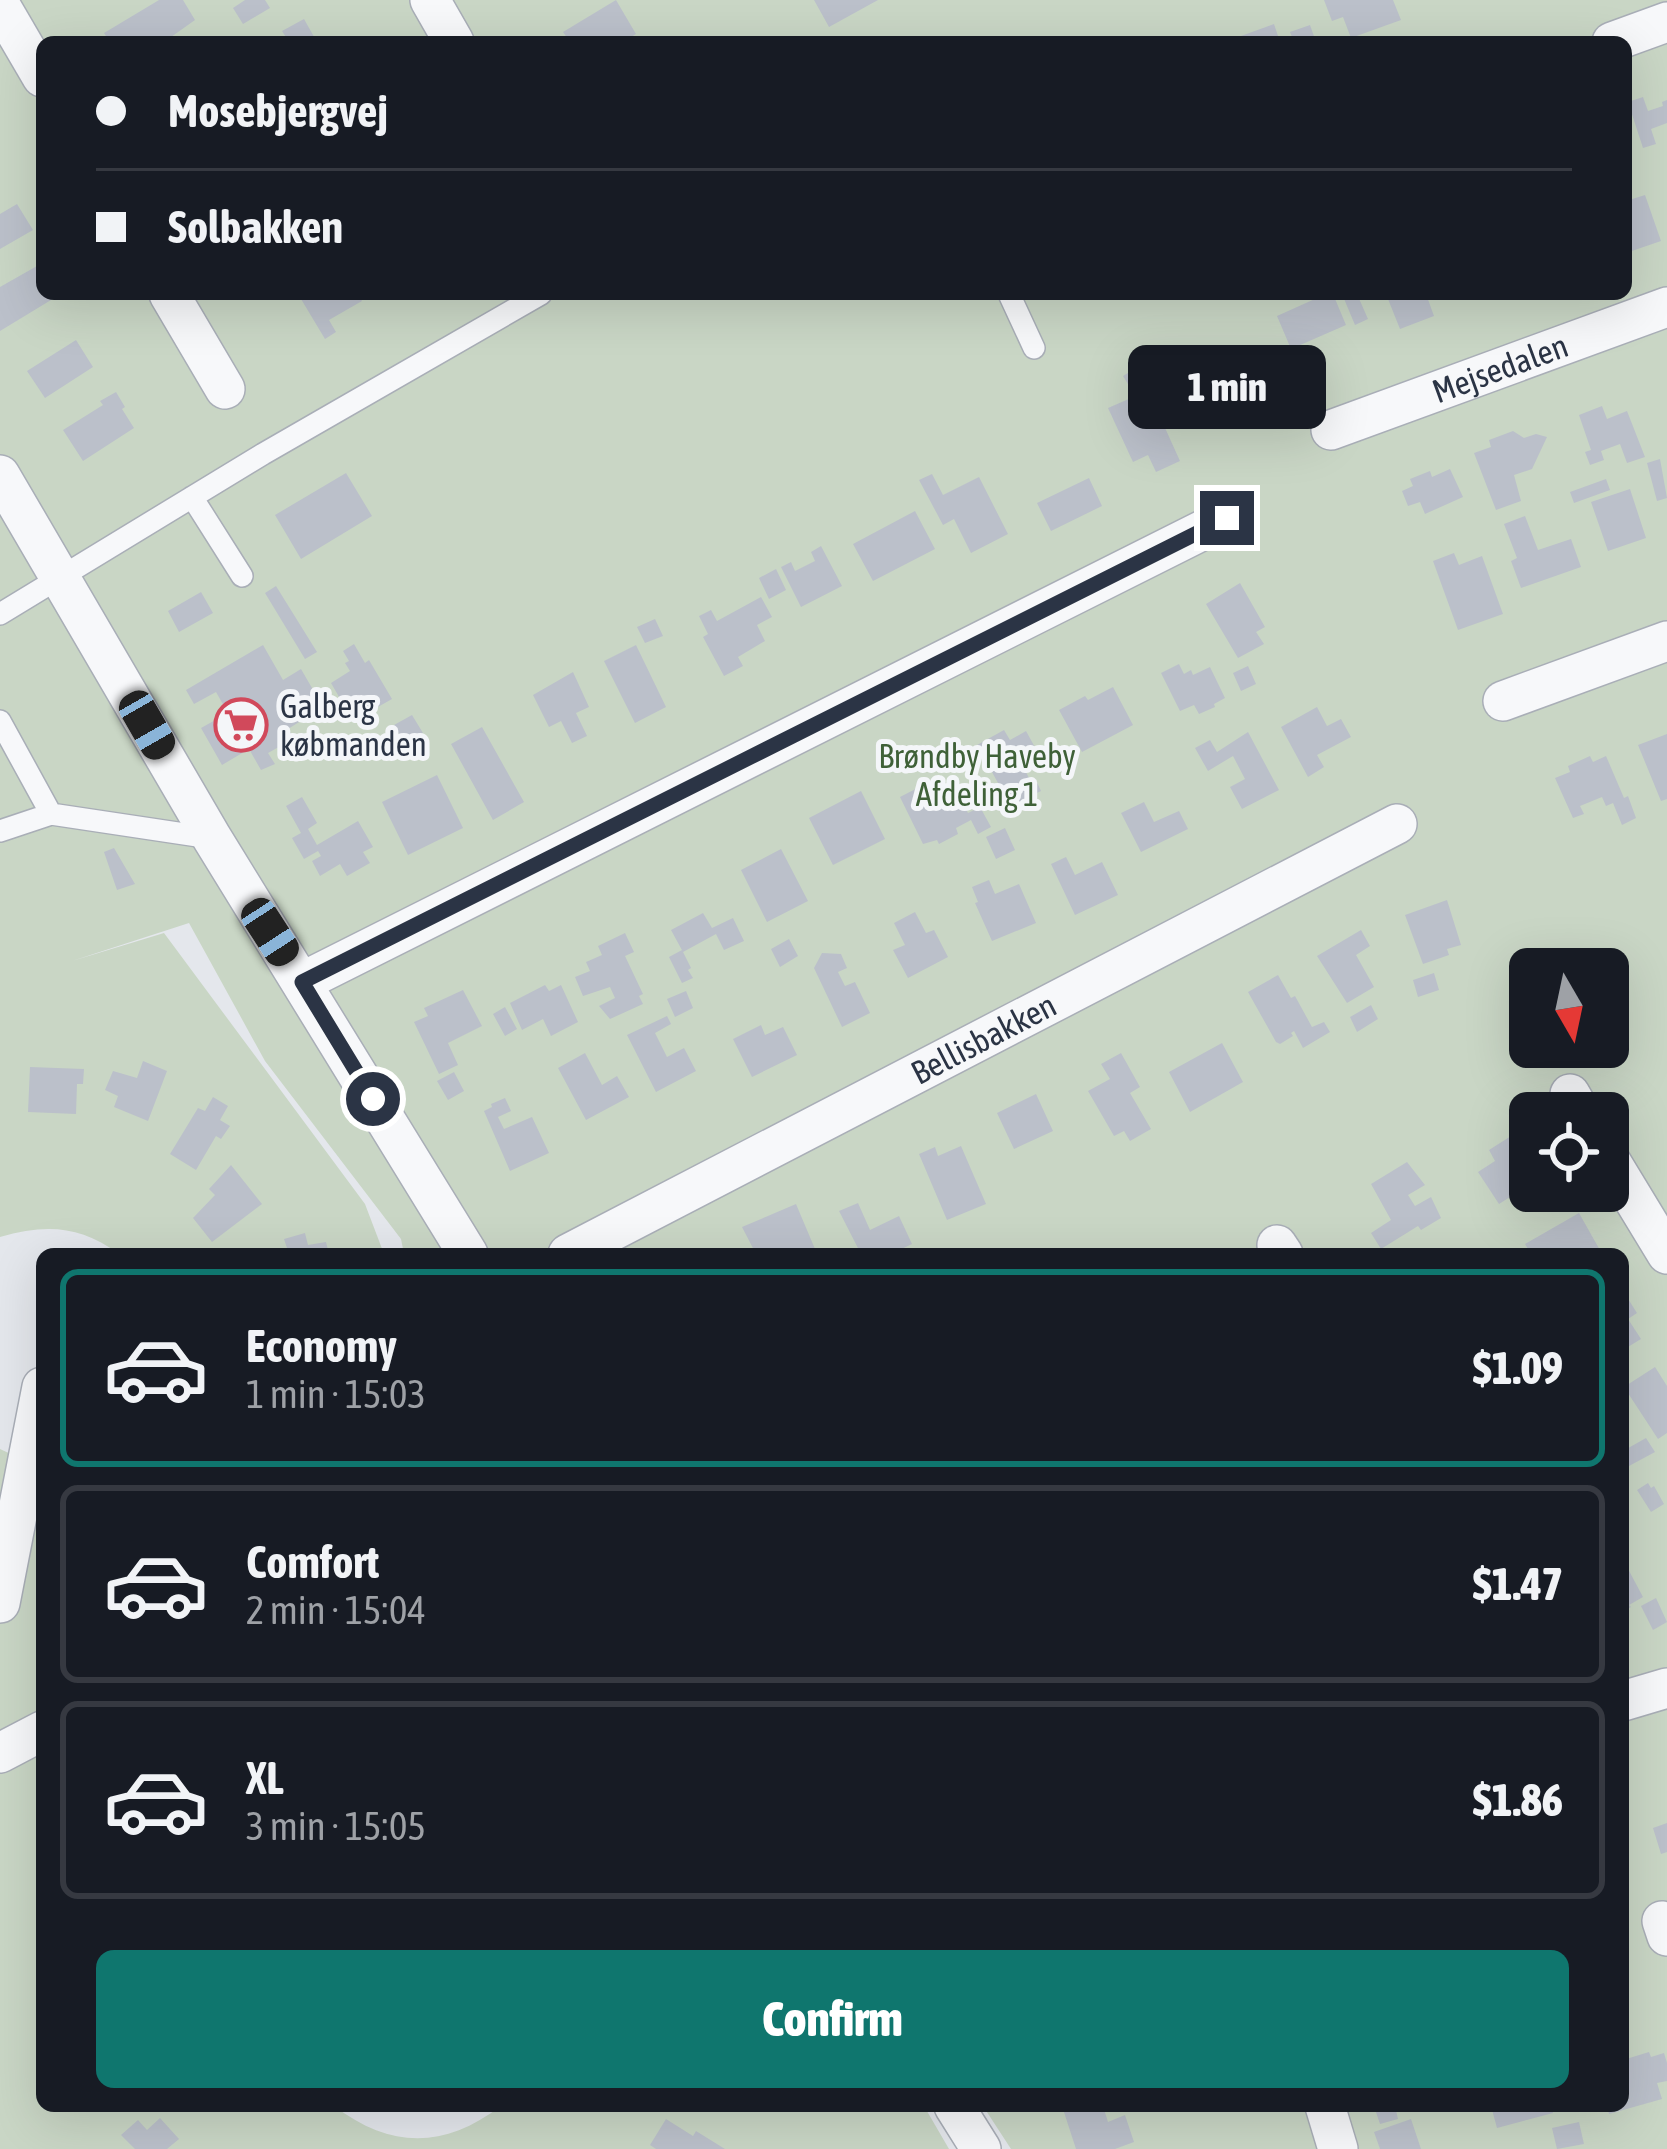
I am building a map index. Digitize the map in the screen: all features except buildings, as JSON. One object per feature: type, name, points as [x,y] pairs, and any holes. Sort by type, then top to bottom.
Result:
[{"type":"street","points":[[430,0],[451,36]]},
{"type":"street","points":[[0,5],[36,66]]},
{"type":"street","points":[[1628,36],[1667,22]]},
{"type":"street","points":[[173,300],[225,389]]},
{"type":"street","name":"Mejsedalen","points":[[1331,430],[1667,307]]},
{"type":"street","points":[[0,476],[212,838],[464,1248]]},
{"type":"street","points":[[302,982],[1227,518]]},
{"type":"street","points":[[1503,701],[1667,641]]},
{"type":"street","name":"Bellisbakken","points":[[580,1248],[1397,824]]},
{"type":"street","points":[[1629,1192],[1667,1254]]},
{"type":"street","points":[[0,1603],[36,1418]]},
{"type":"street","points":[[1629,1699],[1667,1688]]},
{"type":"street","points":[[959,2112],[981,2149]]},
{"type":"street","points":[[1326,2112],[1338,2149]]},
{"type":"lane","points":[[0,614],[531,300]]},
{"type":"lane","points":[[1012,300],[1034,348]]},
{"type":"lane","points":[[192,497],[242,576]]},
{"type":"lane","points":[[0,721],[51,814]]},
{"type":"lane","points":[[0,832],[51,814],[212,838]]},
{"type":"green space","name":"Brøndby Haveby Afdeling 1","points":[[0,0],[1667,0],[1667,2149],[1011,2149],[987,2112],[1629,2112],[1629,1248],[403,1248],[401,1239],[265,1061],[189,923],[72,961],[164,933],[365,1204],[382,1248],[110,1248],[62,1230],[0,1237]]},
{"type":"green space","points":[[0,1449],[36,1459],[36,2112],[343,2112],[376,2130],[418,2138],[459,2130],[492,2112],[927,2112],[949,2149],[0,2149]]},
{"type":"place","name":"Galberg købmanden","points":[[241,725]]},
{"type":"route","points":[[373,1099],[302,982],[1227,518]]}]
